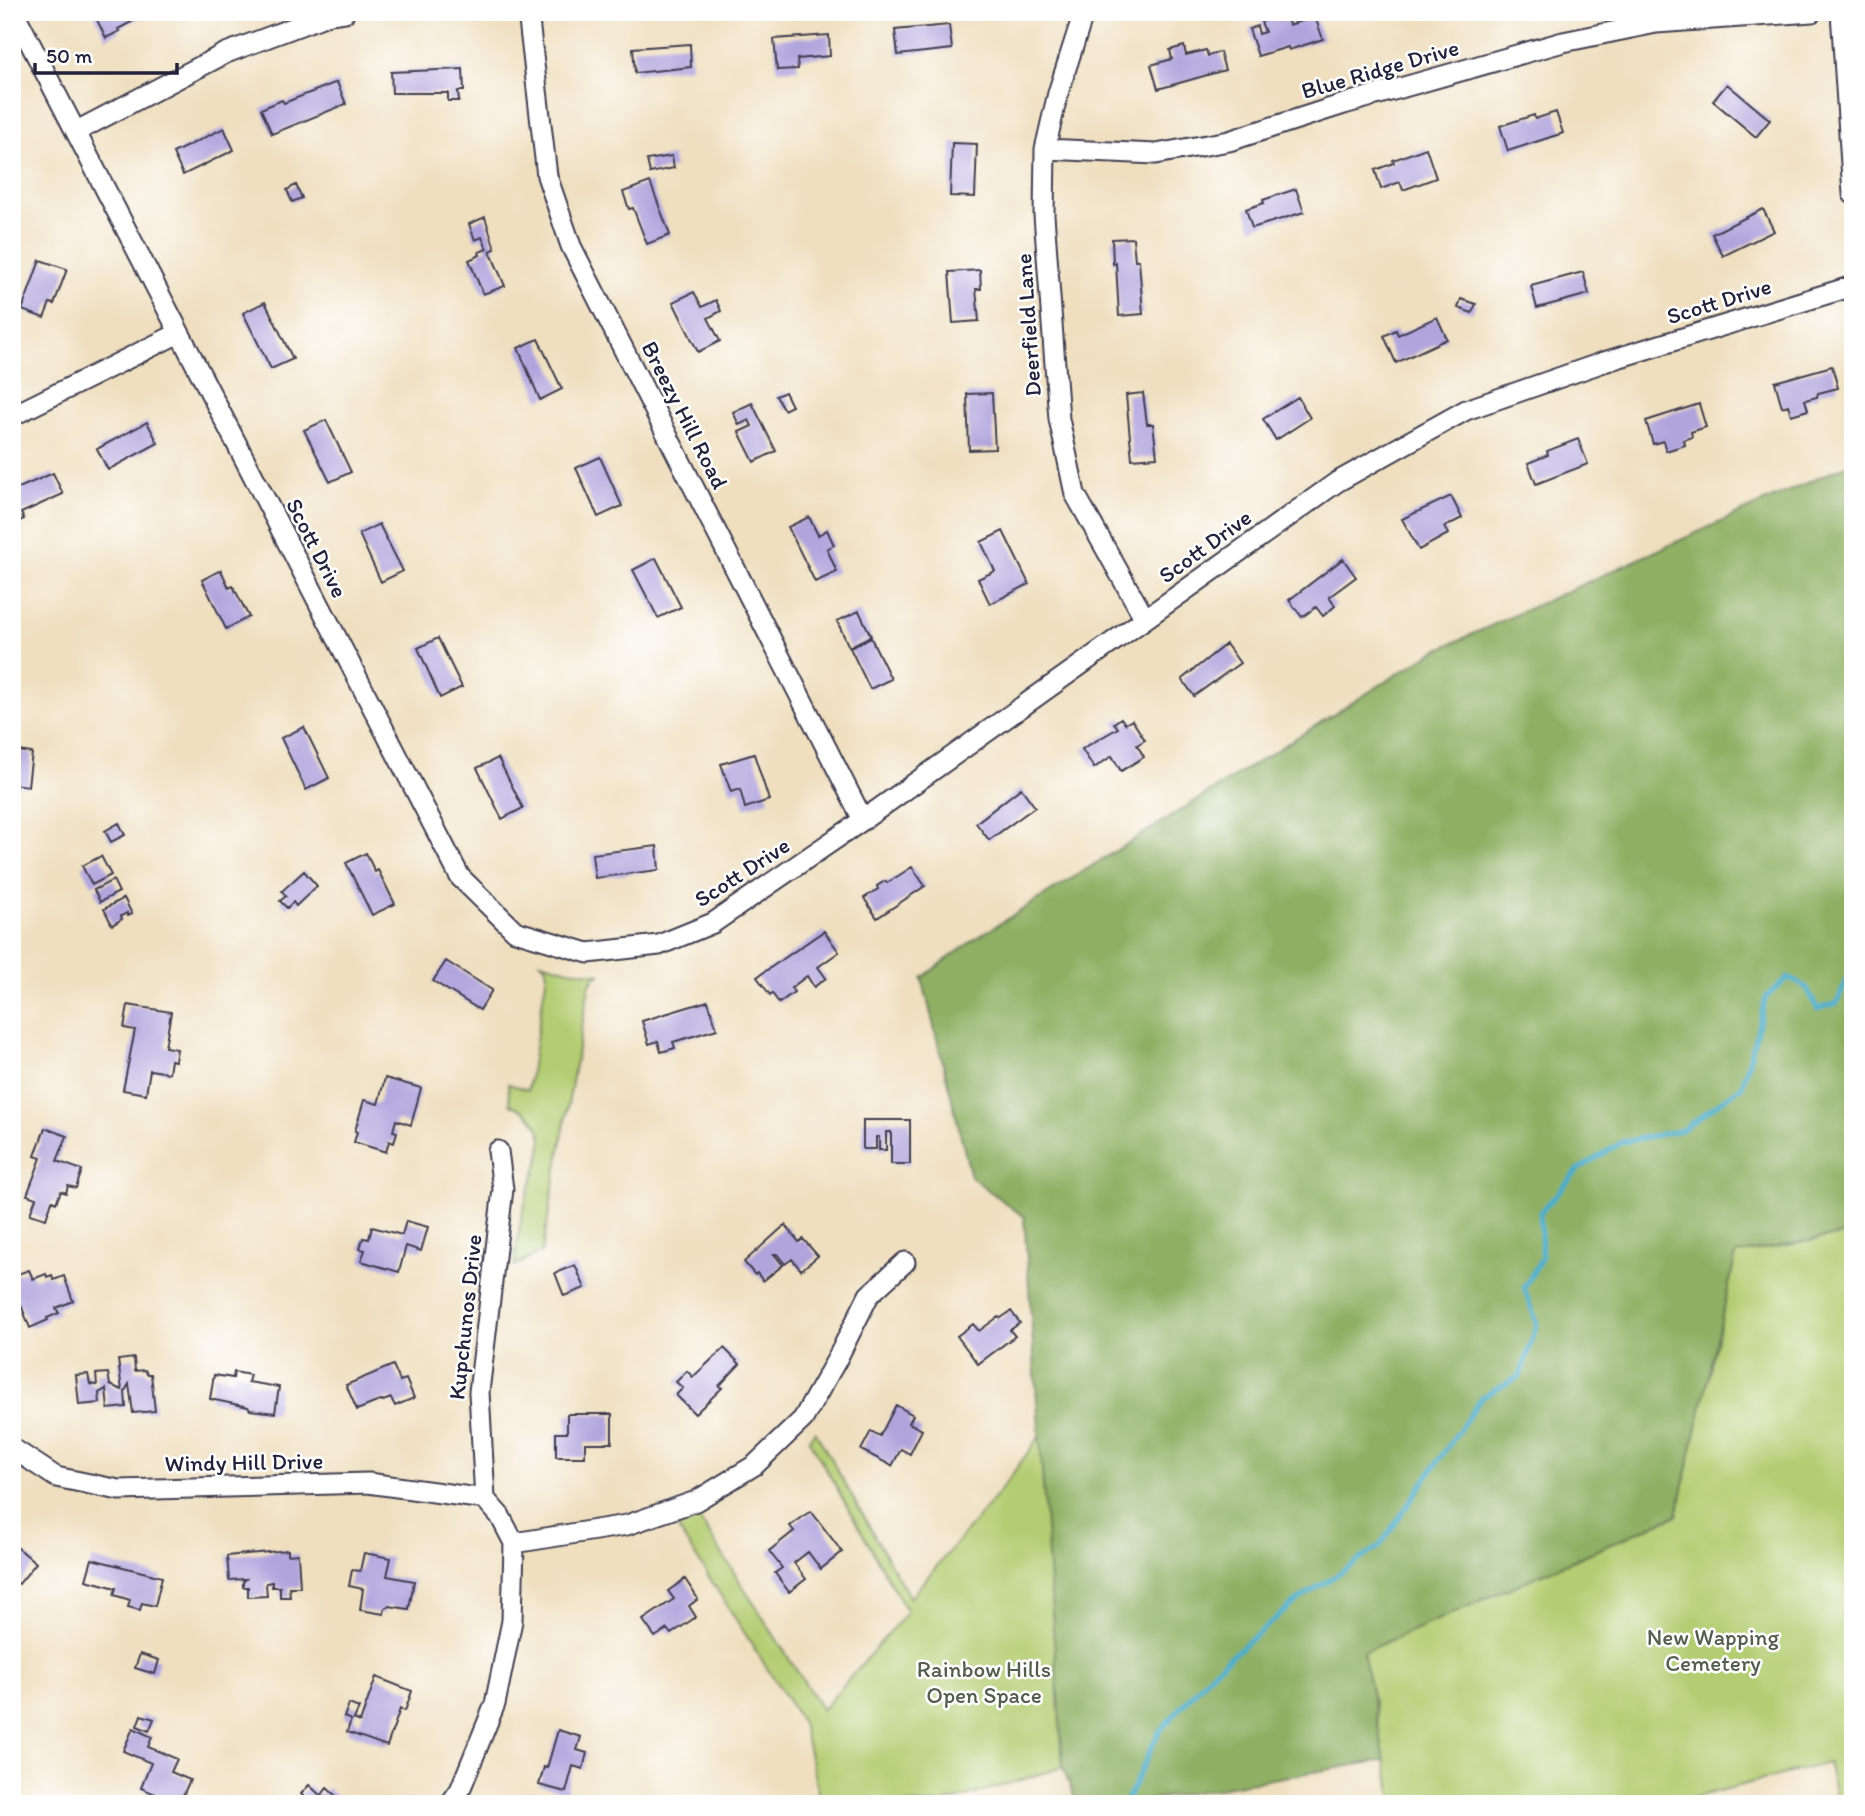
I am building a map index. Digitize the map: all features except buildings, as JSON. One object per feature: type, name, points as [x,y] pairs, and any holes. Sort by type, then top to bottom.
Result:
[{"type":"street","name":"Scott Drive","points":[[14,12],[460,877],[515,931],[588,953],[659,945],[713,923],[863,820],[1337,482],[1466,410],[1604,362],[1853,286]]},
{"type":"street","points":[[77,131],[226,53],[330,14],[345,12]]},
{"type":"street","name":"Breezy Hill Road","points":[[528,12],[547,176],[571,246],[863,820]]},
{"type":"street","name":"Deerfield Lane","points":[[1084,12],[1058,93],[1045,149],[1044,215],[1059,419],[1075,495],[1145,619]]},
{"type":"street","name":"Blue Ridge Drive","points":[[1045,149],[1156,154],[1229,141],[1344,104],[1577,40],[1656,23],[1812,12]]},
{"type":"street","points":[[1841,12],[1853,194]]},
{"type":"street","points":[[12,416],[179,333]]},
{"type":"street","name":"Kupchunos Drive","points":[[485,1499],[479,1392],[503,1189],[498,1151]]},
{"type":"street","points":[[514,1543],[626,1525],[696,1501],[755,1465],[803,1419],[869,1295],[905,1262]]},
{"type":"street","name":"Windy Hill Drive","points":[[12,1448],[56,1477],[120,1490],[368,1483],[485,1499]]},
{"type":"street","points":[[450,1804],[460,1790],[495,1704],[512,1621],[514,1543],[500,1516],[485,1499]]},
{"type":"green space","points":[[1853,462],[1853,1233],[1736,1254],[1677,1515],[1363,1652],[1385,1760],[1124,1804],[1077,1804],[1063,1767],[1024,1217],[971,1177],[922,978],[972,941],[1433,652]]},
{"type":"green space","points":[[541,962],[569,970],[601,974],[595,976],[589,986],[542,1252],[514,1266],[522,1214],[538,1162],[541,1136],[537,1124],[527,1113],[510,1104],[508,1084],[528,1090],[547,973]]},
{"type":"green space","name":"New Wapping Cemetery","points":[[1853,1233],[1853,1804],[1838,1804],[1828,1763],[1668,1804],[1394,1804],[1363,1652],[1677,1515],[1736,1254]]},
{"type":"green space","name":"Rainbow Hills Open Space","points":[[1066,1400],[1096,1757],[942,1804],[821,1804],[802,1723],[677,1527],[699,1518],[822,1710],[907,1612],[809,1439],[815,1431],[910,1598],[997,1495]]},
{"type":"waterway","points":[[1125,1804],[1159,1732],[1214,1670],[1297,1601],[1379,1547],[1482,1397],[1520,1376],[1537,1324],[1524,1288],[1542,1257],[1540,1213],[1579,1169],[1622,1142],[1682,1130],[1742,1086],[1766,997],[1788,978],[1807,988],[1817,1009],[1837,1003],[1853,965]]}]
